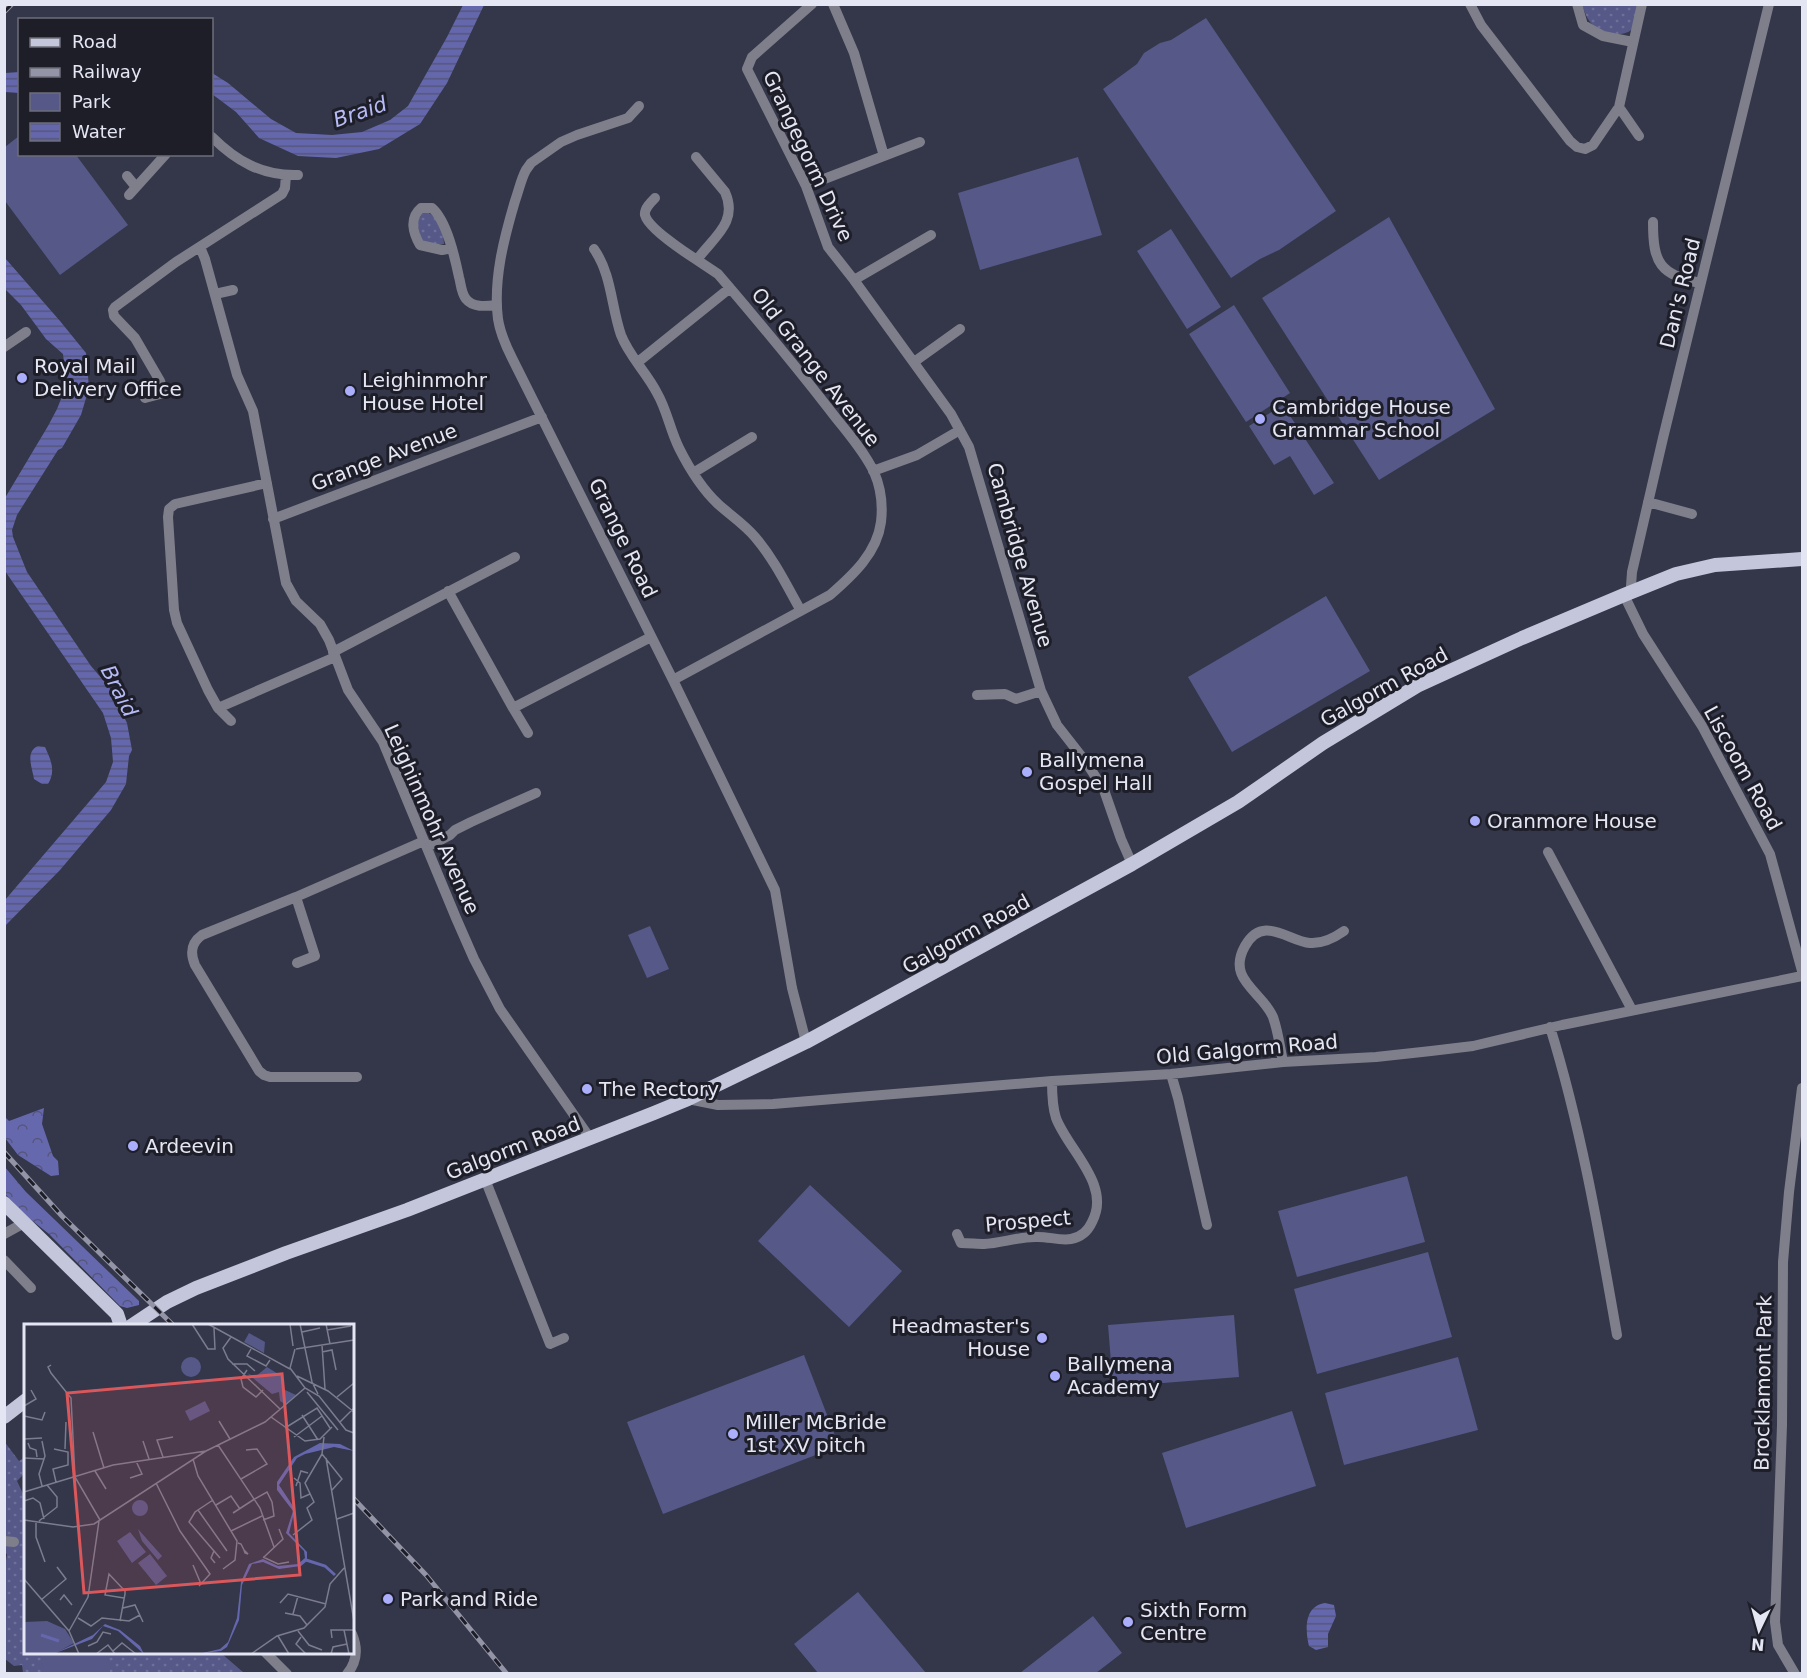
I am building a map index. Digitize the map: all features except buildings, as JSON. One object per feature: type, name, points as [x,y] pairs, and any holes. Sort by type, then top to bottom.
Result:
[{"type":"main road","name":"Galgorm Road","points":[[135,1323],[167,1302],[196,1288],[485,1179],[688,1099],[806,1042],[1132,864],[1238,802],[1323,743],[1417,686],[1676,574],[1715,565],[1803,559]]},
{"type":"main road","points":[[4,1203],[119,1320],[135,1323]]},
{"type":"main road","points":[[4,1417],[24,1402]]},
{"type":"street","name":"Grangegorm Drive","points":[[812,4],[752,57],[747,69],[806,186],[828,247],[914,362],[960,430]]},
{"type":"street","points":[[833,4],[854,54],[884,156]]},
{"type":"street","points":[[1470,4],[1481,25],[1570,141],[1577,147],[1585,149],[1593,145],[1619,107],[1642,4]]},
{"type":"street","points":[[1577,4],[1584,25],[1603,36],[1633,42]]},
{"type":"street","name":"Dan's Road","points":[[1628,593],[1700,283],[1769,4]]},
{"type":"street","name":"Grange Road","points":[[639,106],[628,118],[561,142],[531,163],[524,175],[508,224],[498,279],[498,322],[502,336],[776,890],[792,988],[806,1042]]},
{"type":"street","points":[[1619,107],[1639,136]]},
{"type":"street","points":[[213,138],[235,158],[255,169],[298,175]]},
{"type":"street","points":[[806,186],[920,142]]},
{"type":"street","points":[[127,176],[132,191],[164,156]]},
{"type":"street","points":[[696,157],[728,197],[725,227],[697,260]]},
{"type":"street","points":[[145,398],[164,393],[160,381],[135,338],[116,318],[113,310],[120,302],[200,247],[282,194],[286,175]]},
{"type":"street","name":"Old Grange Avenue","points":[[654,198],[647,207],[646,217],[659,232],[718,274],[730,288],[864,456],[880,488],[882,505],[881,522],[872,549],[850,578],[830,595],[673,680]]},
{"type":"street","points":[[1653,222],[1654,248],[1661,264],[1670,274],[1700,283]]},
{"type":"street","points":[[854,280],[931,235]]},
{"type":"street","name":"Leighinmohr Avenue","points":[[200,247],[237,375],[253,411],[286,583],[296,601],[320,624],[348,690],[383,742],[470,949],[500,1009],[590,1138]]},
{"type":"street","points":[[452,248],[466,299],[478,305],[497,305]]},
{"type":"street","points":[[594,249],[604,268],[621,333],[629,352],[638,362],[664,406],[678,446],[693,473],[717,503],[754,536],[801,611]]},
{"type":"street","points":[[638,362],[730,288]]},
{"type":"street","points":[[215,294],[233,290]]},
{"type":"street","points":[[914,362],[960,329]]},
{"type":"street","points":[[4,347],[26,332]]},
{"type":"street","name":"Grange Avenue","points":[[273,519],[542,417]]},
{"type":"street","points":[[873,471],[917,455],[960,430]]},
{"type":"street","name":"Cambridge Avenue","points":[[960,430],[969,447],[1041,691],[1057,725],[1086,762],[1104,790],[1132,864]]},
{"type":"street","points":[[693,473],[752,437]]},
{"type":"street","points":[[231,722],[218,708],[208,690],[177,624],[174,610],[168,513],[175,504],[267,483]]},
{"type":"street","points":[[1648,502],[1692,514]]},
{"type":"street","points":[[218,708],[334,655],[448,591],[515,557]]},
{"type":"street","points":[[448,591],[528,733]]},
{"type":"street","name":"Liscoom Road","points":[[1628,593],[1643,634],[1702,726],[1770,854],[1803,971]]},
{"type":"street","points":[[513,708],[651,637]]},
{"type":"street","points":[[977,695],[1005,694],[1017,699],[1041,691]]},
{"type":"street","points":[[357,1077],[270,1077],[259,1071],[192,959],[195,942],[202,935],[450,835],[471,822],[536,793]]},
{"type":"street","points":[[1548,852],[1632,1010]]},
{"type":"street","points":[[296,897],[315,956],[297,963]]},
{"type":"street","points":[[1283,1062],[1271,1014],[1242,976],[1240,959],[1242,952],[1253,937],[1266,932],[1279,932],[1294,939],[1312,943],[1327,941],[1344,931]]},
{"type":"street","name":"Old Galgorm Road","points":[[688,1099],[718,1105],[773,1104],[1052,1081],[1171,1074],[1283,1062],[1376,1057],[1473,1046],[1550,1027],[1803,976]]},
{"type":"street","points":[[1550,1027],[1583,1161],[1617,1335]]},
{"type":"street","points":[[1171,1074],[1207,1225]]},
{"type":"street","name":"Prospect","points":[[957,1234],[961,1243],[984,1244],[1035,1237],[1062,1239],[1079,1237],[1090,1226],[1096,1210],[1096,1189],[1057,1119],[1052,1081]]},
{"type":"street","name":"Brocklamont Park","points":[[1796,1674],[1778,1645],[1775,1622],[1782,1425],[1783,1262],[1789,1192],[1803,1088]]},
{"type":"street","points":[[485,1179],[550,1344],[564,1338]]},
{"type":"street","points":[[4,1234],[24,1223]]},
{"type":"street","points":[[4,1260],[31,1288]]},
{"type":"street","points":[[347,1674],[352,1668],[356,1655],[354,1644]]},
{"type":"street","points":[[266,1654],[287,1674]]},
{"type":"green space","points":[[1582,5],[1638,5],[1636,20],[1629,32],[1611,33],[1593,26]]},
{"type":"green space","points":[[1206,18],[1336,211],[1279,250],[1231,278],[1103,89],[1137,64],[1144,53],[1160,43],[1171,40]]},
{"type":"green space","points":[[18,137],[18,156],[77,156],[128,225],[60,275],[5,201],[5,147]]},
{"type":"green space","points":[[1078,157],[1102,235],[980,270],[958,193]]},
{"type":"green space","points":[[423,212],[436,219],[443,234],[444,244],[428,244],[421,239],[417,222]]},
{"type":"green space","points":[[1389,217],[1495,409],[1379,480],[1262,298]]},
{"type":"green space","points":[[1171,229],[1221,307],[1187,329],[1137,251]]},
{"type":"green space","points":[[1234,305],[1290,393],[1246,422],[1189,334]]},
{"type":"green space","points":[[1283,405],[1334,483],[1314,495],[1290,456],[1274,465],[1249,426]]},
{"type":"green space","points":[[1326,596],[1370,671],[1232,752],[1188,677]]},
{"type":"green space","points":[[650,926],[669,969],[647,978],[628,935]]},
{"type":"green space","points":[[44,1108],[42,1124],[53,1156],[58,1161],[59,1175],[51,1176],[18,1155],[5,1138],[5,1117],[9,1121]]},
{"type":"green space","points":[[4,1166],[26,1192],[139,1301],[139,1305],[127,1308],[120,1306],[49,1234],[5,1194]]},
{"type":"green space","points":[[1407,1176],[1425,1242],[1297,1277],[1278,1211]]},
{"type":"green space","points":[[810,1185],[902,1271],[849,1327],[758,1241]]},
{"type":"green space","points":[[1428,1252],[1452,1337],[1317,1374],[1294,1289]]},
{"type":"green space","points":[[1234,1315],[1239,1377],[1113,1387],[1108,1325]]},
{"type":"green space","name":"Miller McBride 1st XV pitch","points":[[804,1355],[839,1446],[663,1514],[627,1422]]},
{"type":"green space","points":[[1458,1357],[1478,1430],[1344,1465],[1325,1393]]},
{"type":"green space","points":[[1292,1411],[1316,1486],[1186,1528],[1162,1453]]},
{"type":"green space","points":[[4,1441],[19,1461],[24,1458],[24,1474],[17,1481],[24,1496],[24,1654],[222,1654],[244,1673],[23,1673],[22,1665],[14,1666],[5,1659],[4,1575],[7,1554],[4,1553]]},
{"type":"green space","points":[[858,1592],[926,1673],[818,1673],[794,1644]]},
{"type":"green space","points":[[1093,1616],[1122,1653],[1096,1673],[1020,1673]]},
{"type":"green space","points":[[40,1654],[106,1654],[110,1673],[44,1673]]},
{"type":"water","points":[[463,5],[484,5],[447,83],[420,124],[379,149],[336,158],[298,156],[259,138],[236,112],[213,95],[213,74],[228,83],[271,119],[296,133],[332,135],[362,132],[390,120],[408,106]]},
{"type":"water","points":[[18,72],[18,93],[5,92],[5,73]]},
{"type":"water","points":[[5,258],[86,353],[89,388],[81,415],[17,515],[12,530],[13,537],[27,572],[91,666],[109,687],[127,723],[132,750],[129,756],[126,784],[111,810],[60,870],[5,926],[5,900],[106,782],[113,762],[111,738],[103,713],[5,571],[5,498],[57,409],[66,380],[63,354],[46,339],[21,305],[5,289]]},
{"type":"water","points":[[38,746],[45,747],[51,761],[52,775],[48,784],[42,784],[34,779],[30,756]]},
{"type":"water","points":[[1325,1603],[1334,1605],[1336,1616],[1328,1634],[1328,1647],[1316,1650],[1309,1646],[1308,1620],[1313,1609]]},
{"type":"railway","points":[[4,12],[12,4]]},
{"type":"railway","points":[[4,1152],[62,1216],[172,1324]]},
{"type":"railway","points":[[354,1499],[426,1575],[507,1674]]},
{"type":"place","name":"Royal Mail Delivery Office","points":[[22,378]]},
{"type":"place","name":"Leighinmohr House Hotel","points":[[350,391]]},
{"type":"place","name":"Cambridge House Grammar School","points":[[1260,419]]},
{"type":"place","name":"Ballymena Gospel Hall","points":[[1027,772]]},
{"type":"place","name":"Oranmore House","points":[[1475,821]]},
{"type":"place","name":"The Rectory","points":[[587,1089]]},
{"type":"place","name":"Ardeevin","points":[[133,1146]]},
{"type":"place","name":"Headmaster's House","points":[[1042,1338]]},
{"type":"place","name":"Ballymena Academy","points":[[1055,1376]]},
{"type":"place","name":"Miller McBride 1st XV pitch","points":[[733,1434]]},
{"type":"place","name":"Park and Ride","points":[[388,1599]]},
{"type":"place","name":"Sixth Form Centre","points":[[1128,1622]]},
{"type":"water label","name":"Braid","points":[[360,112]]},
{"type":"water label","name":"Braid","points":[[119,691]]}]
